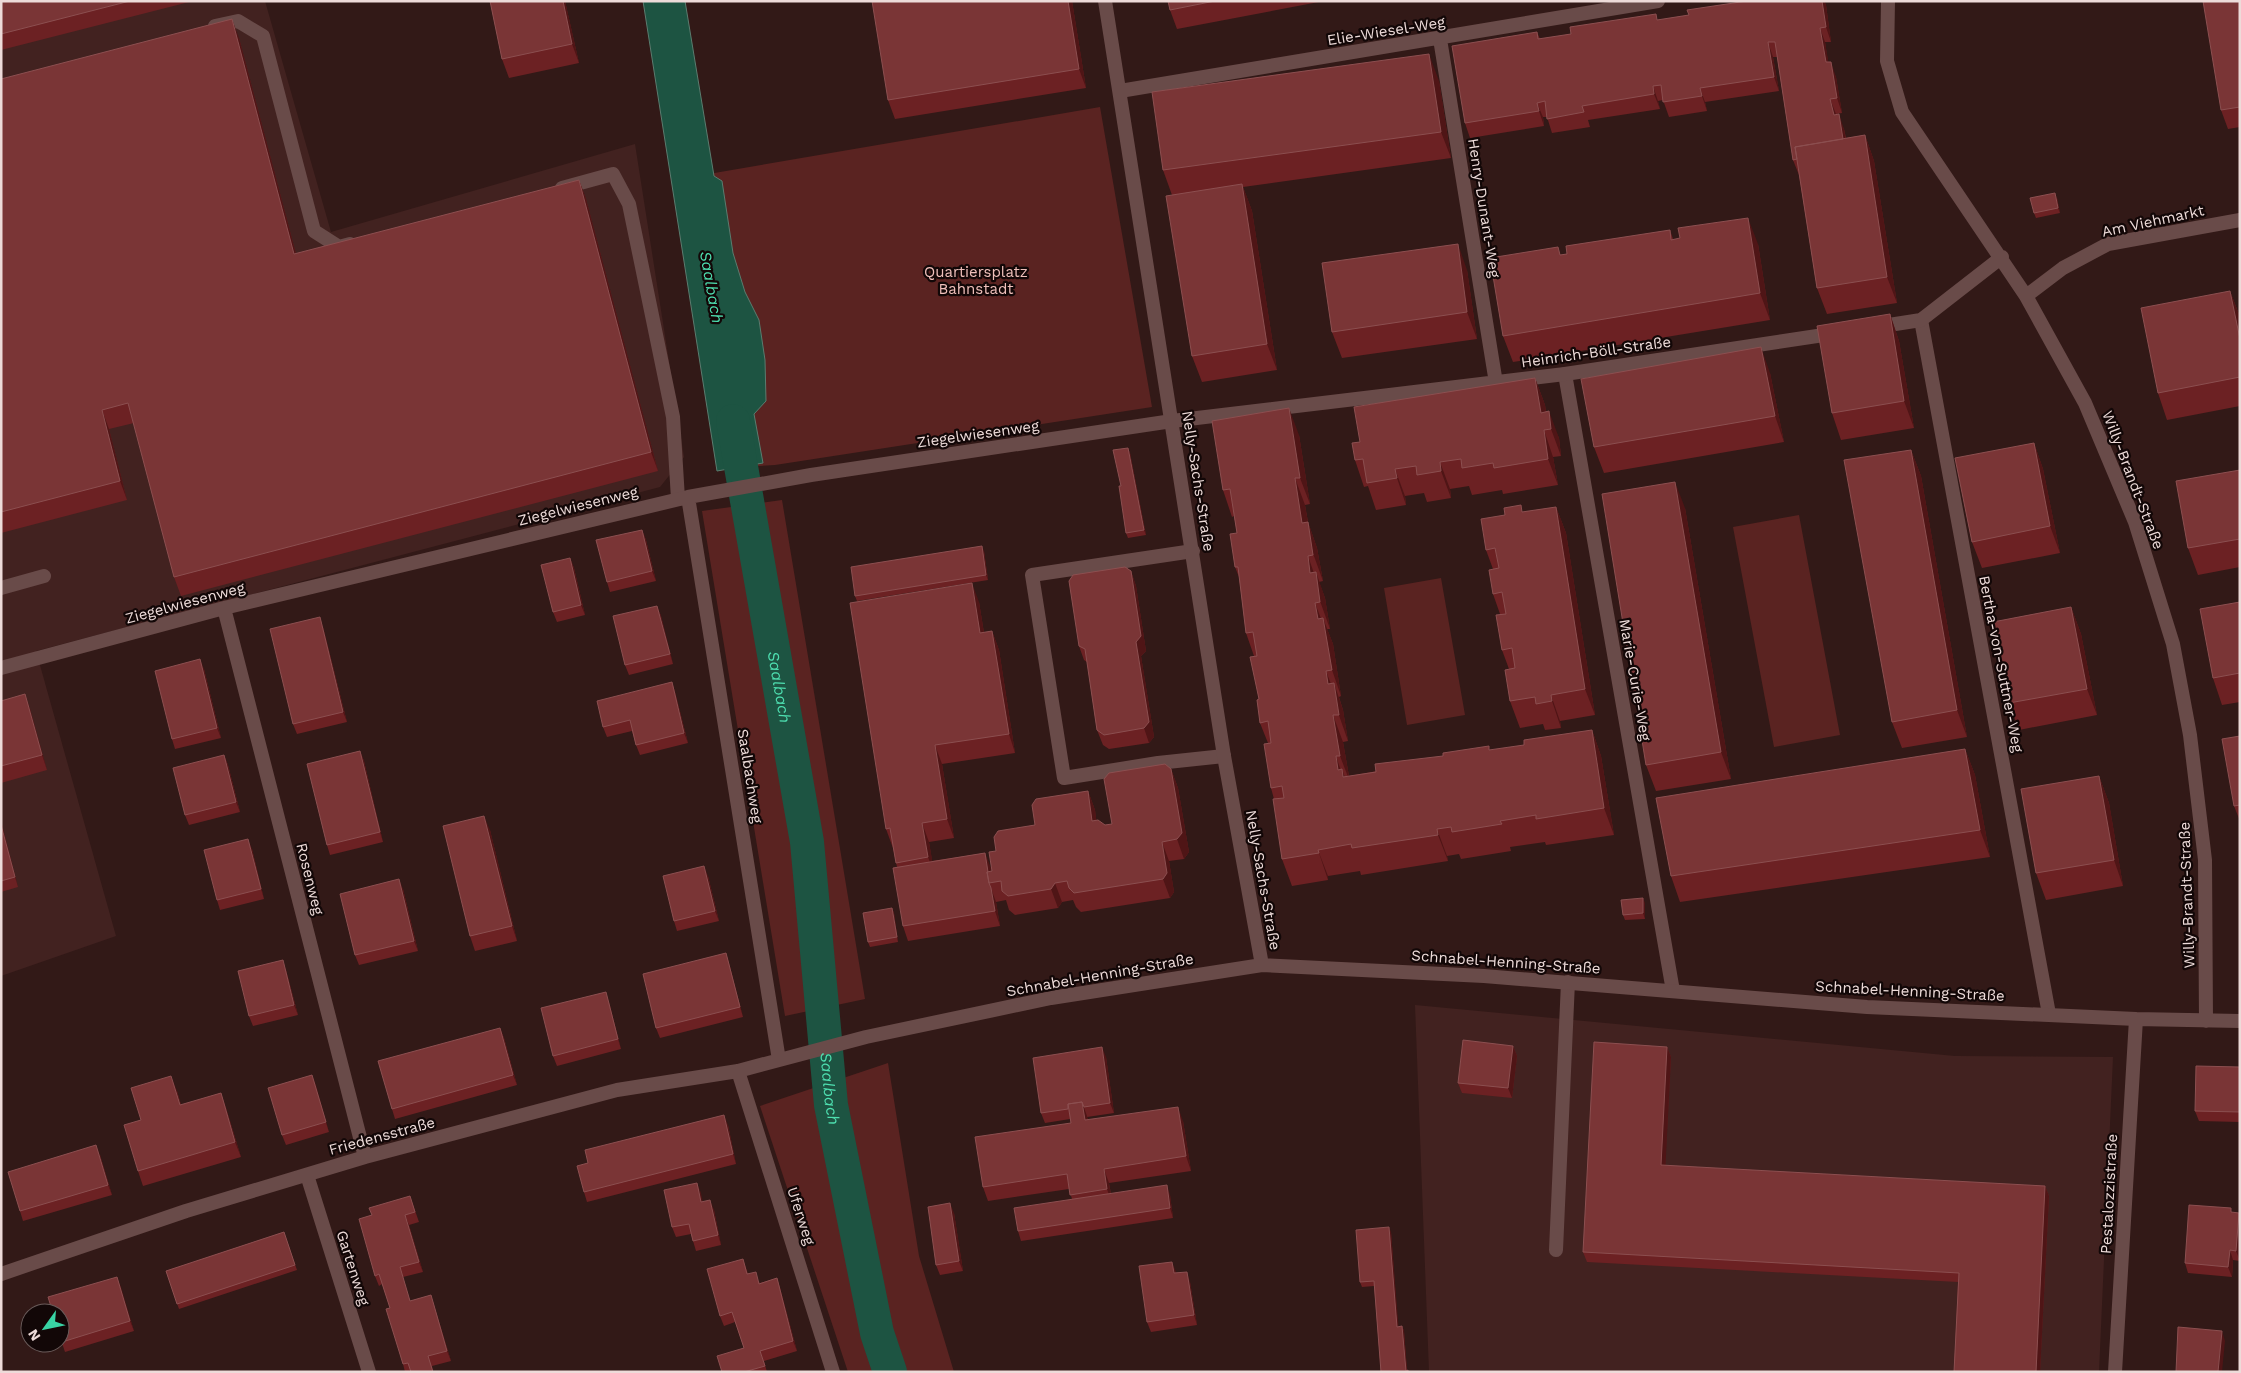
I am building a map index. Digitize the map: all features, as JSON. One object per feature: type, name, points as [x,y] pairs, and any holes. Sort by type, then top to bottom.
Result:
[{"type":"street","name":"Nelly-Sachs-Straße","points":[[1105,1],[1224,756],[1262,966]]},
{"type":"street","name":"Elie-Wiesel-Weg","points":[[1120,91],[1440,39],[1658,1]]},
{"type":"street","name":"Willy-Brandt-Straße","points":[[1888,1],[1887,62],[1902,112],[2002,257],[2026,296],[2085,403],[2135,522],[2173,644],[2190,735],[2205,860],[2206,1021]]},
{"type":"street","points":[[200,29],[238,21],[263,36],[314,231],[339,247],[368,239]]},
{"type":"street","name":"Henry-Dunant-Weg","points":[[1440,39],[1496,383]]},
{"type":"street","name":"Saalbachweg","points":[[549,191],[613,174],[629,204],[688,497],[779,1060]]},
{"type":"street","name":"Am Viehmarkt","points":[[2026,296],[2063,268],[2108,244],[2240,220]]},
{"type":"street","name":"Heinrich-Böll-Straße","points":[[1172,421],[1565,374],[1920,320],[2002,257]]},
{"type":"street","name":"Bertha-von-Suttner-Weg","points":[[1920,320],[2049,1014]]},
{"type":"street","name":"Marie-Curie-Weg","points":[[1565,374],[1673,991]]},
{"type":"street","name":"Ziegelwiesenweg","points":[[1,668],[224,608],[688,497],[777,481],[1172,421]]},
{"type":"street","points":[[1193,551],[1032,575],[1064,778],[1224,756]]},
{"type":"street","points":[[1,588],[44,576]]},
{"type":"street","name":"Rosenweg","points":[[224,608],[365,1157]]},
{"type":"street","name":"Schnabel-Henning-Straße","points":[[779,1060],[866,1037],[1051,998],[1262,966],[1484,976],[1867,1007],[2136,1019],[2240,1021]]},
{"type":"street","points":[[1556,1250],[1568,982]]},
{"type":"street","name":"Pestalozzistraße","points":[[2115,1372],[2136,1019]]},
{"type":"street","name":"Friedensstraße","points":[[1,1274],[186,1211],[365,1157],[617,1090],[738,1071],[779,1060]]},
{"type":"street","name":"Uferweg","points":[[738,1071],[833,1372]]},
{"type":"street","name":"Gartenweg","points":[[307,1174],[369,1372]]},
{"type":"shaded area","points":[[1,1],[265,1],[331,232],[635,144],[684,457],[660,487],[36,651],[116,936],[1,976]]},
{"type":"shaded area","points":[[1415,1005],[1955,1056],[2113,1057],[2099,1372],[1429,1372]]},
{"type":"green space","name":"Quartiersplatz Bahnstadt","points":[[1100,107],[1152,407],[775,465],[741,467],[691,177]]},
{"type":"green space","points":[[782,500],[865,999],[785,1016],[702,511]]},
{"type":"green space","points":[[1799,515],[1840,735],[1774,747],[1733,527]]},
{"type":"green space","points":[[1441,578],[1465,715],[1407,725],[1384,588]]},
{"type":"green space","points":[[888,1063],[919,1256],[954,1372],[848,1372],[760,1106]]},
{"type":"water","points":[[643,1],[685,1],[714,176],[722,181],[733,253],[745,292],[759,320],[765,360],[766,401],[754,414],[763,463],[717,471]]},
{"type":"building","points":[[1,1],[130,1],[1,34]]},
{"type":"building","points":[[490,1],[563,1],[572,44],[502,59]]},
{"type":"building","points":[[872,1],[1068,1],[1079,69],[888,100]]},
{"type":"building","points":[[1168,1],[1215,1],[1170,10]]},
{"type":"building","points":[[1747,1],[1822,1],[1826,27],[1820,28],[1826,62],[1831,62],[1837,98],[1830,99],[1834,115],[1839,114],[1843,139],[1795,147],[1797,159],[1793,160],[1775,42],[1768,42],[1774,77],[1700,88],[1702,96],[1663,102],[1661,85],[1653,86],[1654,94],[1582,106],[1584,112],[1547,119],[1545,101],[1537,103],[1539,111],[1465,123],[1452,46],[1537,32],[1538,39],[1571,34],[1570,27],[1656,14],[1657,20],[1689,15],[1687,10]]},
{"type":"building","points":[[2203,1],[2240,1],[2240,107],[2221,110]]},
{"type":"building","points":[[232,19],[294,254],[579,180],[651,452],[174,577],[128,403],[102,410],[120,481],[1,512],[1,79]]},
{"type":"building","points":[[1429,54],[1441,132],[1163,170],[1152,92]]},
{"type":"building","points":[[1865,135],[1887,277],[1817,288],[1795,147]]},
{"type":"building","points":[[1242,184],[1267,344],[1192,356],[1166,196]]},
{"type":"building","points":[[2055,193],[2058,208],[2034,213],[2030,198]]},
{"type":"building","points":[[1748,218],[1760,293],[1503,336],[1490,258],[1558,247],[1560,255],[1567,254],[1566,246],[1670,230],[1671,240],[1680,238],[1678,228]]},
{"type":"building","points":[[1458,244],[1467,312],[1332,332],[1322,263]]},
{"type":"building","points":[[2230,291],[2240,339],[2240,377],[2158,393],[2141,308]]},
{"type":"building","points":[[1890,314],[1904,401],[1832,413],[1817,326]]},
{"type":"building","points":[[1761,347],[1775,416],[1594,447],[1581,379]]},
{"type":"building","points":[[1535,378],[1541,413],[1549,411],[1551,429],[1544,430],[1548,459],[1494,468],[1493,463],[1462,468],[1461,459],[1440,462],[1441,471],[1417,475],[1416,466],[1395,469],[1397,478],[1367,483],[1363,459],[1355,460],[1352,443],[1360,442],[1354,407]]},
{"type":"building","points":[[1289,408],[1300,478],[1295,478],[1302,523],[1308,522],[1313,555],[1308,556],[1310,573],[1316,572],[1320,602],[1315,603],[1318,619],[1323,618],[1332,670],[1326,671],[1328,684],[1334,683],[1339,715],[1333,715],[1340,756],[1336,756],[1338,770],[1342,769],[1343,777],[1376,772],[1375,764],[1443,756],[1443,753],[1489,746],[1489,750],[1524,745],[1524,740],[1592,730],[1604,808],[1536,819],[1536,815],[1500,821],[1502,824],[1452,832],[1451,827],[1437,829],[1438,835],[1352,848],[1351,844],[1318,850],[1319,853],[1282,859],[1273,799],[1284,798],[1282,786],[1271,788],[1264,744],[1271,743],[1268,721],[1260,723],[1257,700],[1259,699],[1250,657],[1257,656],[1253,632],[1246,633],[1238,567],[1235,567],[1230,534],[1237,533],[1230,489],[1223,490],[1212,421]]},
{"type":"building","points":[[2034,443],[2050,526],[1972,542],[1955,458]]},
{"type":"building","points":[[1128,448],[1144,530],[1126,533],[1119,486],[1121,486],[1113,450]]},
{"type":"building","points":[[1911,450],[1957,710],[1892,722],[1844,460]]},
{"type":"building","points":[[2240,470],[2240,539],[2188,548],[2176,481]]},
{"type":"building","points":[[1675,482],[1721,752],[1646,765],[1602,494]]},
{"type":"building","points":[[1521,505],[1522,512],[1556,507],[1585,689],[1551,695],[1552,701],[1536,704],[1535,697],[1510,701],[1505,670],[1515,668],[1512,648],[1502,650],[1496,615],[1506,614],[1502,592],[1493,594],[1489,570],[1499,568],[1495,548],[1486,550],[1481,519],[1505,515],[1504,508]]},
{"type":"building","points":[[642,530],[652,571],[607,582],[596,540]]},
{"type":"building","points":[[982,546],[986,575],[855,596],[851,567]]},
{"type":"building","points":[[570,558],[581,605],[553,612],[541,565]]},
{"type":"building","points":[[1125,567],[1131,571],[1141,636],[1136,642],[1149,722],[1144,728],[1104,735],[1097,730],[1085,649],[1079,646],[1069,581],[1073,575]]},
{"type":"building","points":[[972,583],[980,633],[992,631],[1009,734],[935,745],[947,819],[922,823],[928,857],[896,863],[890,828],[886,829],[850,603]]},
{"type":"building","points":[[2240,602],[2240,673],[2213,678],[2200,609]]},
{"type":"building","points":[[657,606],[670,654],[625,665],[613,616]]},
{"type":"building","points":[[2071,607],[2087,689],[2009,703],[1993,622]]},
{"type":"building","points":[[320,617],[343,712],[293,724],[270,629]]},
{"type":"building","points":[[200,659],[217,728],[172,739],[155,671]]},
{"type":"building","points":[[672,682],[684,733],[636,745],[630,720],[603,727],[597,701]]},
{"type":"building","points":[[25,694],[42,755],[1,766],[1,701]]},
{"type":"building","points":[[2240,736],[2240,805],[2234,806],[2222,739]]},
{"type":"building","points":[[1965,749],[1980,830],[1671,876],[1656,798]]},
{"type":"building","points":[[360,751],[380,832],[327,845],[307,764]]},
{"type":"building","points":[[224,755],[236,802],[185,815],[173,768]]},
{"type":"building","points":[[1165,764],[1171,769],[1182,833],[1177,839],[1162,842],[1167,873],[1163,879],[1074,893],[1069,888],[1067,881],[1055,883],[1051,889],[1008,896],[1002,891],[1001,881],[989,883],[987,872],[992,871],[989,852],[996,851],[994,837],[998,831],[1035,825],[1032,805],[1036,799],[1088,791],[1092,821],[1098,820],[1105,825],[1112,824],[1104,779],[1109,773]]},
{"type":"building","points":[[2099,776],[2114,860],[2036,873],[2021,789]]},
{"type":"building","points":[[484,816],[512,926],[470,936],[443,826]]},
{"type":"building","points":[[1,825],[15,877],[1,881]]},
{"type":"building","points":[[248,839],[261,889],[217,900],[204,850]]},
{"type":"building","points":[[985,853],[995,911],[903,926],[893,868]]},
{"type":"building","points":[[704,866],[715,911],[674,921],[663,876]]},
{"type":"building","points":[[399,879],[414,941],[355,955],[340,894]]},
{"type":"building","points":[[1643,898],[1643,913],[1623,915],[1621,900]]},
{"type":"building","points":[[892,908],[897,937],[868,942],[863,913]]},
{"type":"building","points":[[726,953],[740,1007],[656,1028],[643,974]]},
{"type":"building","points":[[283,960],[294,1005],[249,1016],[238,971]]},
{"type":"building","points":[[606,992],[618,1039],[553,1056],[541,1008]]},
{"type":"building","points":[[500,1028],[513,1075],[392,1109],[378,1061]]},
{"type":"building","points":[[1463,1040],[1513,1046],[1508,1088],[1458,1083]]},
{"type":"building","points":[[1594,1042],[1667,1047],[1661,1165],[2045,1186],[2036,1372],[1954,1372],[1959,1273],[1583,1252]]},
{"type":"building","points":[[1102,1047],[1110,1103],[1084,1107],[1082,1102],[1068,1104],[1068,1109],[1041,1113],[1033,1058]]},
{"type":"building","points":[[2196,1066],[2240,1067],[2240,1112],[2195,1111]]},
{"type":"building","points":[[312,1075],[326,1122],[282,1135],[268,1088]]},
{"type":"building","points":[[171,1076],[180,1105],[221,1093],[235,1142],[138,1171],[124,1125],[141,1120],[131,1088]]},
{"type":"building","points":[[1082,1102],[1085,1120],[1178,1107],[1186,1156],[1104,1169],[1107,1189],[1070,1195],[1067,1174],[983,1187],[975,1137],[1071,1123],[1068,1104]]},
{"type":"building","points":[[724,1115],[733,1154],[584,1192],[577,1166],[588,1163],[585,1150]]},
{"type":"building","points":[[96,1145],[108,1185],[20,1211],[8,1172]]},
{"type":"building","points":[[697,1183],[701,1202],[710,1200],[718,1235],[693,1241],[689,1224],[672,1227],[664,1190]]},
{"type":"building","points":[[1167,1185],[1170,1208],[1018,1231],[1014,1208]]},
{"type":"building","points":[[410,1196],[415,1212],[405,1215],[419,1262],[400,1267],[410,1301],[431,1295],[447,1351],[428,1356],[433,1372],[411,1372],[408,1363],[403,1364],[386,1309],[390,1308],[379,1274],[375,1276],[359,1219],[372,1215],[369,1208]]},
{"type":"building","points":[[950,1203],[959,1261],[936,1265],[928,1207]]},
{"type":"building","points":[[2189,1205],[2231,1208],[2231,1212],[2239,1213],[2236,1251],[2230,1250],[2228,1267],[2185,1263]]},
{"type":"building","points":[[1389,1227],[1397,1327],[1402,1326],[1406,1371],[1408,1370],[1408,1372],[1381,1372],[1374,1281],[1360,1282],[1356,1230]]},
{"type":"building","points":[[284,1232],[295,1265],[177,1304],[166,1271]]},
{"type":"building","points":[[743,1259],[747,1274],[756,1272],[759,1284],[777,1278],[793,1341],[760,1351],[765,1366],[744,1372],[722,1372],[717,1356],[744,1348],[732,1312],[720,1316],[707,1269]]},
{"type":"building","points":[[1172,1262],[1174,1273],[1187,1272],[1194,1315],[1147,1322],[1139,1266]]},
{"type":"building","points":[[117,1277],[130,1321],[70,1340],[70,1303],[50,1303],[48,1297]]},
{"type":"building","points":[[2178,1327],[2222,1331],[2218,1372],[2176,1372]]},
{"type":"waterway","name":"Saalbach","points":[[733,421],[807,842],[831,1105],[877,1333],[890,1372]]}]
